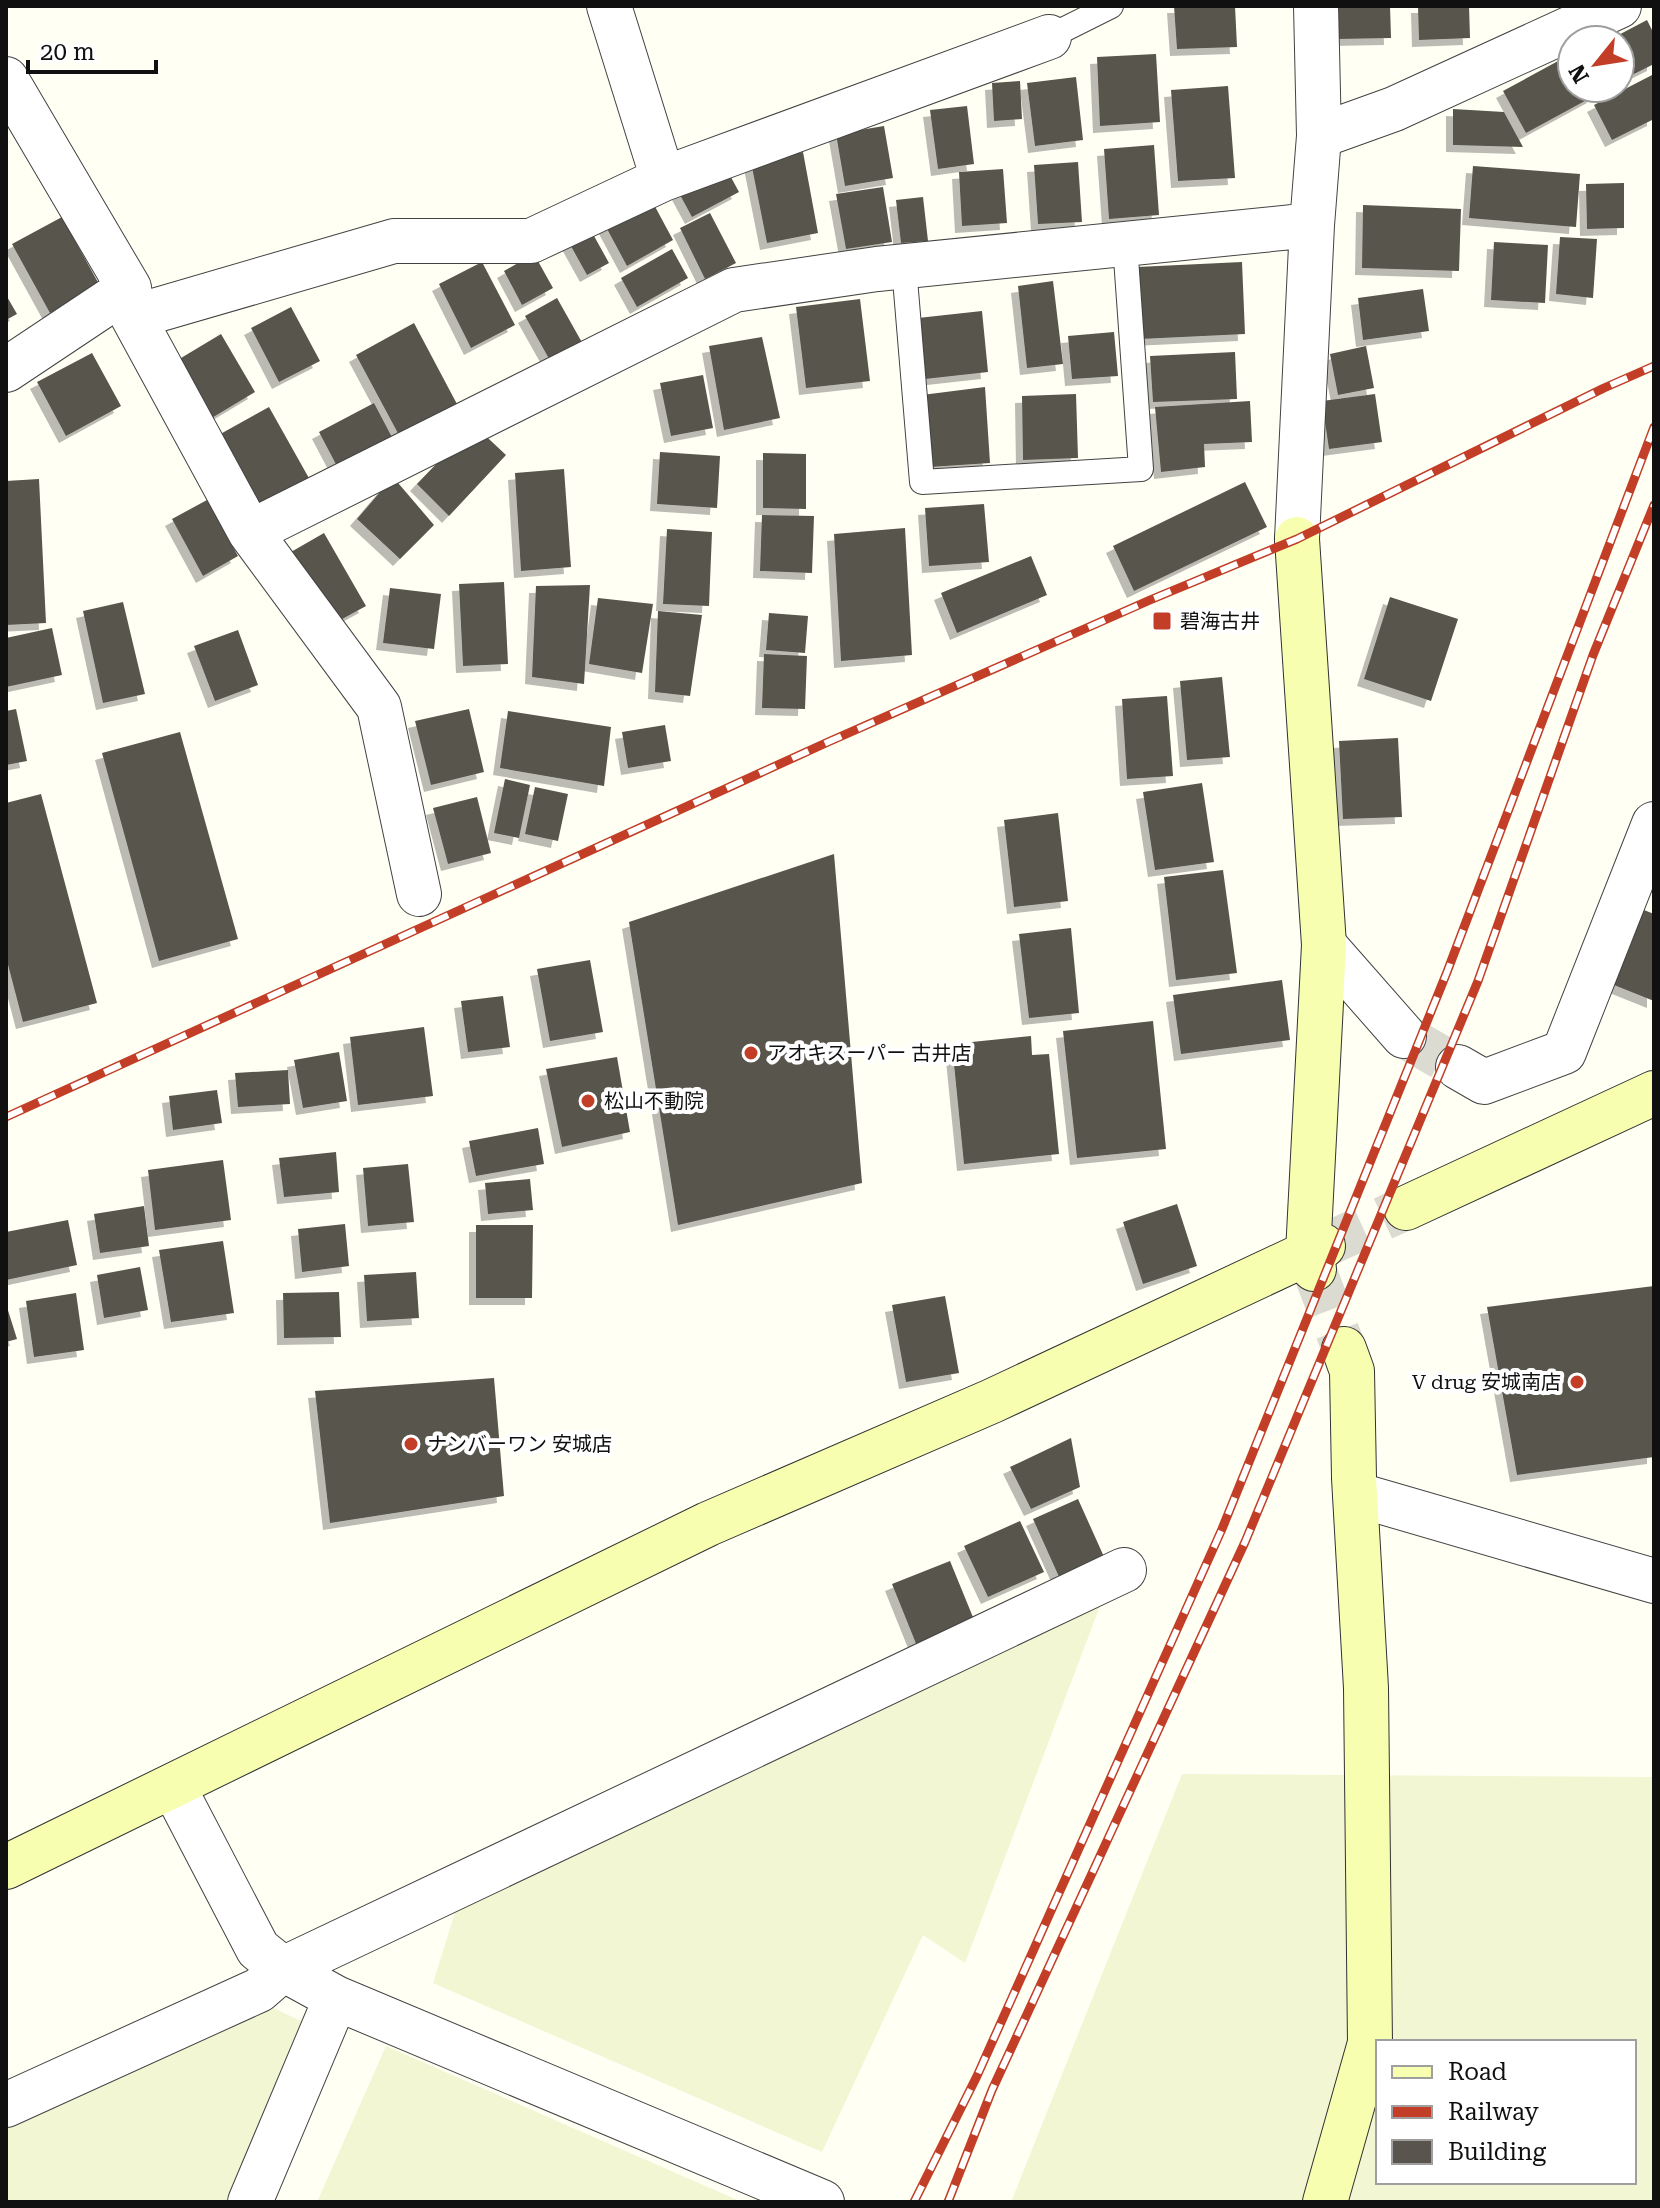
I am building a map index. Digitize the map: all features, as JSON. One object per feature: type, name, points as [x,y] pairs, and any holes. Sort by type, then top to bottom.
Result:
[{"type":"street","points":[[609,6],[663,179]]},
{"type":"street","points":[[6,1867],[708,1524],[1315,1256],[1324,945],[1297,539],[1319,136],[1316,6]]},
{"type":"street","points":[[1319,136],[1394,109],[1619,6]]},
{"type":"street","points":[[6,370],[131,302],[394,241],[531,241],[663,179],[1049,37]]},
{"type":"street","points":[[6,79],[131,302],[250,532],[379,707],[419,894]]},
{"type":"street","points":[[250,532],[734,290],[904,267],[1312,225]]},
{"type":"street","points":[[1458,1067],[1484,1082],[1564,1052],[1654,824]]},
{"type":"street","points":[[1324,945],[1404,1036]]},
{"type":"street","points":[[1406,1208],[1654,1093]]},
{"type":"street","points":[[1325,2202],[1370,2043],[1366,1688],[1355,1494],[1352,1371],[1344,1349]]},
{"type":"street","points":[[1355,1494],[1654,1581]]},
{"type":"street","points":[[6,2105],[259,1990],[283,1969],[1124,1570]]},
{"type":"street","points":[[173,1786],[258,1949],[283,1969],[336,1998],[822,2202]]},
{"type":"street","points":[[250,2202],[336,1998]]},
{"type":"lane","points":[[1049,37],[1111,6]]},
{"type":"lane","points":[[904,267],[922,482],[1141,469],[1125,244]]},
{"type":"green space","points":[[1103,1598],[965,1963],[923,1935],[822,2152],[433,1983],[462,1890]]},
{"type":"green space","points":[[1182,1774],[1654,1777],[1654,2202],[1011,2202]]},
{"type":"green space","points":[[259,2001],[309,2025],[229,2202],[6,2202],[6,2125]]},
{"type":"green space","points":[[386,2046],[742,2202],[317,2202]]},
{"type":"building","points":[[1174,6],[1235,6],[1237,47],[1177,49]]},
{"type":"building","points":[[1337,6],[1390,6],[1391,38],[1338,39]]},
{"type":"building","points":[[1418,6],[1469,6],[1470,38],[1419,40]]},
{"type":"building","points":[[1647,20],[1654,34],[1654,64],[1636,73],[1636,26]]},
{"type":"building","points":[[1156,54],[1160,122],[1100,126],[1097,57]]},
{"type":"building","points":[[1556,62],[1556,104],[1579,104],[1526,133],[1503,91]]},
{"type":"building","points":[[1654,74],[1654,119],[1612,140],[1594,105],[1636,104],[1636,83]]},
{"type":"building","points":[[1076,77],[1083,140],[1035,146],[1027,83]]},
{"type":"building","points":[[1020,81],[1022,119],[994,121],[992,83]]},
{"type":"building","points":[[1228,86],[1235,178],[1178,181],[1171,90]]},
{"type":"building","points":[[967,106],[974,164],[938,169],[930,110]]},
{"type":"building","points":[[1453,109],[1504,112],[1523,147],[1453,145]]},
{"type":"building","points":[[884,126],[893,178],[845,186],[836,134]]},
{"type":"building","points":[[1154,145],[1159,215],[1109,219],[1104,149]]},
{"type":"building","points":[[803,152],[818,233],[767,243],[751,162]]},
{"type":"building","points":[[1078,162],[1082,222],[1038,224],[1034,165]]},
{"type":"building","points":[[1473,166],[1580,174],[1576,227],[1469,218]]},
{"type":"building","points":[[726,168],[739,192],[692,217],[679,193]]},
{"type":"building","points":[[1003,169],[1007,223],[962,226],[959,172]]},
{"type":"building","points":[[1624,183],[1624,228],[1587,229],[1586,184]]},
{"type":"building","points":[[883,187],[892,242],[846,249],[836,194]]},
{"type":"building","points":[[923,197],[928,241],[901,243],[896,200]]},
{"type":"building","points":[[652,201],[673,240],[627,266],[606,227]]},
{"type":"building","points":[[1363,205],[1461,209],[1459,271],[1362,268]]},
{"type":"building","points":[[710,213],[736,263],[705,279],[680,228]]},
{"type":"building","points":[[62,217],[100,286],[50,313],[12,244]]},
{"type":"building","points":[[589,227],[609,263],[587,275],[567,239]]},
{"type":"building","points":[[1560,237],[1597,239],[1593,298],[1556,294]]},
{"type":"building","points":[[1494,242],[1548,245],[1545,303],[1491,300]]},
{"type":"building","points":[[672,249],[688,278],[637,307],[621,278]]},
{"type":"building","points":[[534,254],[553,288],[522,305],[504,271]]},
{"type":"building","points":[[482,262],[515,325],[471,348],[439,284]]},
{"type":"building","points":[[1242,262],[1245,334],[1140,339],[1137,267]]},
{"type":"building","points":[[1053,281],[1063,364],[1027,368],[1018,286]]},
{"type":"building","points":[[1423,289],[1429,331],[1363,340],[1358,298]]},
{"type":"building","points":[[6,295],[17,314],[6,320]]},
{"type":"building","points":[[557,298],[584,346],[552,364],[525,316]]},
{"type":"building","points":[[860,299],[870,381],[806,388],[796,307]]},
{"type":"building","points":[[291,307],[320,361],[279,382],[251,328]]},
{"type":"building","points":[[982,311],[988,372],[925,379],[918,318]]},
{"type":"building","points":[[414,323],[458,406],[400,437],[356,355]]},
{"type":"building","points":[[1114,332],[1118,376],[1072,379],[1068,336]]},
{"type":"building","points":[[221,334],[255,392],[210,419],[176,361]]},
{"type":"building","points":[[762,337],[780,418],[724,430],[709,346]]},
{"type":"building","points":[[1366,346],[1374,388],[1338,395],[1330,354]]},
{"type":"building","points":[[1235,352],[1237,399],[1153,402],[1150,356]]},
{"type":"building","points":[[92,353],[121,406],[66,436],[37,382]]},
{"type":"building","points":[[703,375],[713,428],[671,436],[660,383]]},
{"type":"building","points":[[985,387],[990,463],[930,467],[922,395]]},
{"type":"building","points":[[1076,394],[1078,458],[1023,460],[1022,396]]},
{"type":"building","points":[[1375,394],[1382,442],[1329,449],[1322,401]]},
{"type":"building","points":[[1250,401],[1252,442],[1204,444],[1205,467],[1161,472],[1155,407]]},
{"type":"building","points":[[374,403],[394,441],[339,470],[319,432]]},
{"type":"building","points":[[269,407],[310,480],[256,510],[215,437]]},
{"type":"building","points":[[474,425],[506,455],[449,516],[417,484]]},
{"type":"building","points":[[660,452],[720,456],[717,508],[657,504]]},
{"type":"building","points":[[763,453],[806,454],[806,509],[763,508]]},
{"type":"building","points":[[564,469],[571,567],[521,571],[515,473]]},
{"type":"building","points":[[393,477],[434,525],[400,559],[357,519]]},
{"type":"building","points":[[39,479],[46,623],[6,625],[6,481]]},
{"type":"building","points":[[1245,482],[1267,527],[1134,591],[1113,546]]},
{"type":"building","points":[[207,500],[238,556],[203,576],[172,519]]},
{"type":"building","points":[[984,504],[989,562],[929,566],[925,508]]},
{"type":"building","points":[[762,515],[814,516],[812,573],[760,571]]},
{"type":"building","points":[[905,528],[912,655],[841,661],[834,534]]},
{"type":"building","points":[[667,529],[712,532],[709,606],[663,604]]},
{"type":"building","points":[[324,533],[366,606],[333,624],[291,552]]},
{"type":"building","points":[[1031,556],[1047,595],[957,633],[941,593]]},
{"type":"building","points":[[504,582],[508,664],[463,666],[459,584]]},
{"type":"building","points":[[590,585],[584,684],[532,677],[536,586]]},
{"type":"building","points":[[390,588],[441,594],[434,649],[383,643]]},
{"type":"building","points":[[1390,597],[1458,619],[1431,701],[1364,679]]},
{"type":"building","points":[[598,598],[653,604],[642,673],[589,664]]},
{"type":"building","points":[[123,602],[145,694],[103,703],[83,611]]},
{"type":"building","points":[[658,611],[702,615],[690,696],[655,692]]},
{"type":"building","points":[[769,613],[808,616],[805,653],[766,650]]},
{"type":"building","points":[[52,628],[62,675],[6,687],[6,638]]},
{"type":"building","points":[[238,630],[258,685],[215,701],[194,646]]},
{"type":"building","points":[[764,654],[807,656],[805,709],[762,708]]},
{"type":"building","points":[[1222,677],[1230,757],[1187,760],[1180,681]]},
{"type":"building","points":[[1167,696],[1173,776],[1127,779],[1122,699]]},
{"type":"building","points":[[16,709],[27,761],[6,765],[6,711]]},
{"type":"building","points":[[469,709],[484,772],[431,785],[415,721]]},
{"type":"building","points":[[508,711],[611,727],[604,786],[500,768]]},
{"type":"building","points":[[665,725],[671,761],[628,768],[622,732]]},
{"type":"building","points":[[180,732],[238,939],[159,961],[102,753]]},
{"type":"building","points":[[1398,738],[1402,817],[1343,819],[1339,741]]},
{"type":"building","points":[[505,779],[530,785],[519,838],[494,833]]},
{"type":"building","points":[[1202,783],[1214,862],[1155,870],[1143,792]]},
{"type":"building","points":[[535,787],[568,794],[558,841],[525,834]]},
{"type":"building","points":[[41,794],[97,1003],[23,1022],[6,957],[6,803]]},
{"type":"building","points":[[477,797],[491,853],[448,864],[433,808]]},
{"type":"building","points":[[1058,813],[1068,901],[1014,907],[1004,820]]},
{"type":"building","name":"アオキスーパー 古井店","points":[[834,854],[862,1183],[678,1225],[629,922]]},
{"type":"building","points":[[1223,870],[1237,973],[1176,980],[1164,877]]},
{"type":"building","points":[[1639,908],[1654,914],[1654,1001],[1609,983]]},
{"type":"building","points":[[1071,928],[1079,1013],[1029,1018],[1019,934]]},
{"type":"building","points":[[590,960],[603,1032],[550,1041],[537,969]]},
{"type":"building","points":[[1282,980],[1290,1040],[1181,1054],[1173,995]]},
{"type":"building","points":[[503,996],[510,1047],[468,1052],[461,1001]]},
{"type":"building","points":[[1153,1021],[1166,1149],[1077,1158],[1063,1031]]},
{"type":"building","points":[[424,1027],[433,1096],[358,1105],[350,1037]]},
{"type":"building","points":[[1031,1036],[1032,1055],[1049,1054],[1059,1154],[964,1164],[952,1044]]},
{"type":"building","points":[[339,1052],[347,1101],[303,1108],[294,1060]]},
{"type":"building","name":"松山不動院","points":[[617,1057],[630,1132],[562,1147],[546,1069]]},
{"type":"building","points":[[288,1070],[290,1104],[238,1107],[235,1073]]},
{"type":"building","points":[[217,1090],[222,1123],[173,1130],[169,1096]]},
{"type":"building","points":[[538,1128],[544,1164],[476,1176],[469,1141]]},
{"type":"building","points":[[336,1152],[339,1192],[284,1197],[279,1158]]},
{"type":"building","points":[[223,1160],[231,1220],[155,1230],[148,1170]]},
{"type":"building","points":[[408,1164],[414,1222],[368,1226],[363,1168]]},
{"type":"building","points":[[530,1179],[533,1210],[488,1214],[485,1183]]},
{"type":"building","points":[[1177,1204],[1197,1266],[1143,1284],[1123,1222]]},
{"type":"building","points":[[144,1206],[149,1246],[100,1253],[94,1214]]},
{"type":"building","points":[[68,1220],[77,1265],[6,1280],[6,1232]]},
{"type":"building","points":[[345,1224],[349,1266],[302,1272],[298,1229]]},
{"type":"building","points":[[476,1225],[533,1225],[532,1298],[476,1298]]},
{"type":"building","points":[[223,1241],[234,1313],[171,1322],[159,1250]]},
{"type":"building","points":[[140,1267],[148,1310],[104,1318],[97,1275]]},
{"type":"building","points":[[416,1272],[419,1318],[367,1321],[364,1275]]},
{"type":"building","name":"V drug 安城南店","points":[[1654,1286],[1654,1457],[1517,1475],[1487,1307]]},
{"type":"building","points":[[339,1292],[341,1337],[284,1338],[283,1293]]},
{"type":"building","points":[[76,1293],[84,1350],[34,1357],[26,1301]]},
{"type":"building","points":[[945,1296],[959,1373],[906,1382],[892,1305]]},
{"type":"building","points":[[6,1304],[17,1339],[6,1342]]},
{"type":"building","name":"ナンバーワン 安城店","points":[[494,1378],[504,1496],[330,1523],[315,1391]]},
{"type":"building","points":[[1071,1438],[1080,1487],[1031,1509],[1010,1467]]},
{"type":"building","points":[[1078,1499],[1105,1559],[1060,1579],[1033,1519]]},
{"type":"building","points":[[1020,1521],[1044,1572],[988,1597],[964,1546]]},
{"type":"building","points":[[950,1561],[977,1627],[919,1651],[892,1584]]},
{"type":"tunnel","points":[[1404,1036],[1458,1067]]},
{"type":"tunnel","points":[[1323,1246],[1406,1208]]},
{"type":"tunnel","points":[[1314,1269],[1344,1349]]},
{"type":"railway","points":[[6,1117],[828,742],[1150,600],[1297,539],[1654,366]]},
{"type":"railway","points":[[914,2202],[977,2076],[1222,1529],[1447,972],[1654,427]]},
{"type":"railway","points":[[948,2202],[992,2090],[1245,1542],[1478,981],[1593,655],[1654,505]]},
{"type":"place","name":"碧海古井","points":[[1162,621]]},
{"type":"place","name":"アオキスーパー 古井店","points":[[751,1053]]},
{"type":"place","name":"松山不動院","points":[[588,1101]]},
{"type":"place","name":"V drug 安城南店","points":[[1577,1382]]},
{"type":"place","name":"ナンバーワン 安城店","points":[[411,1444]]}]
